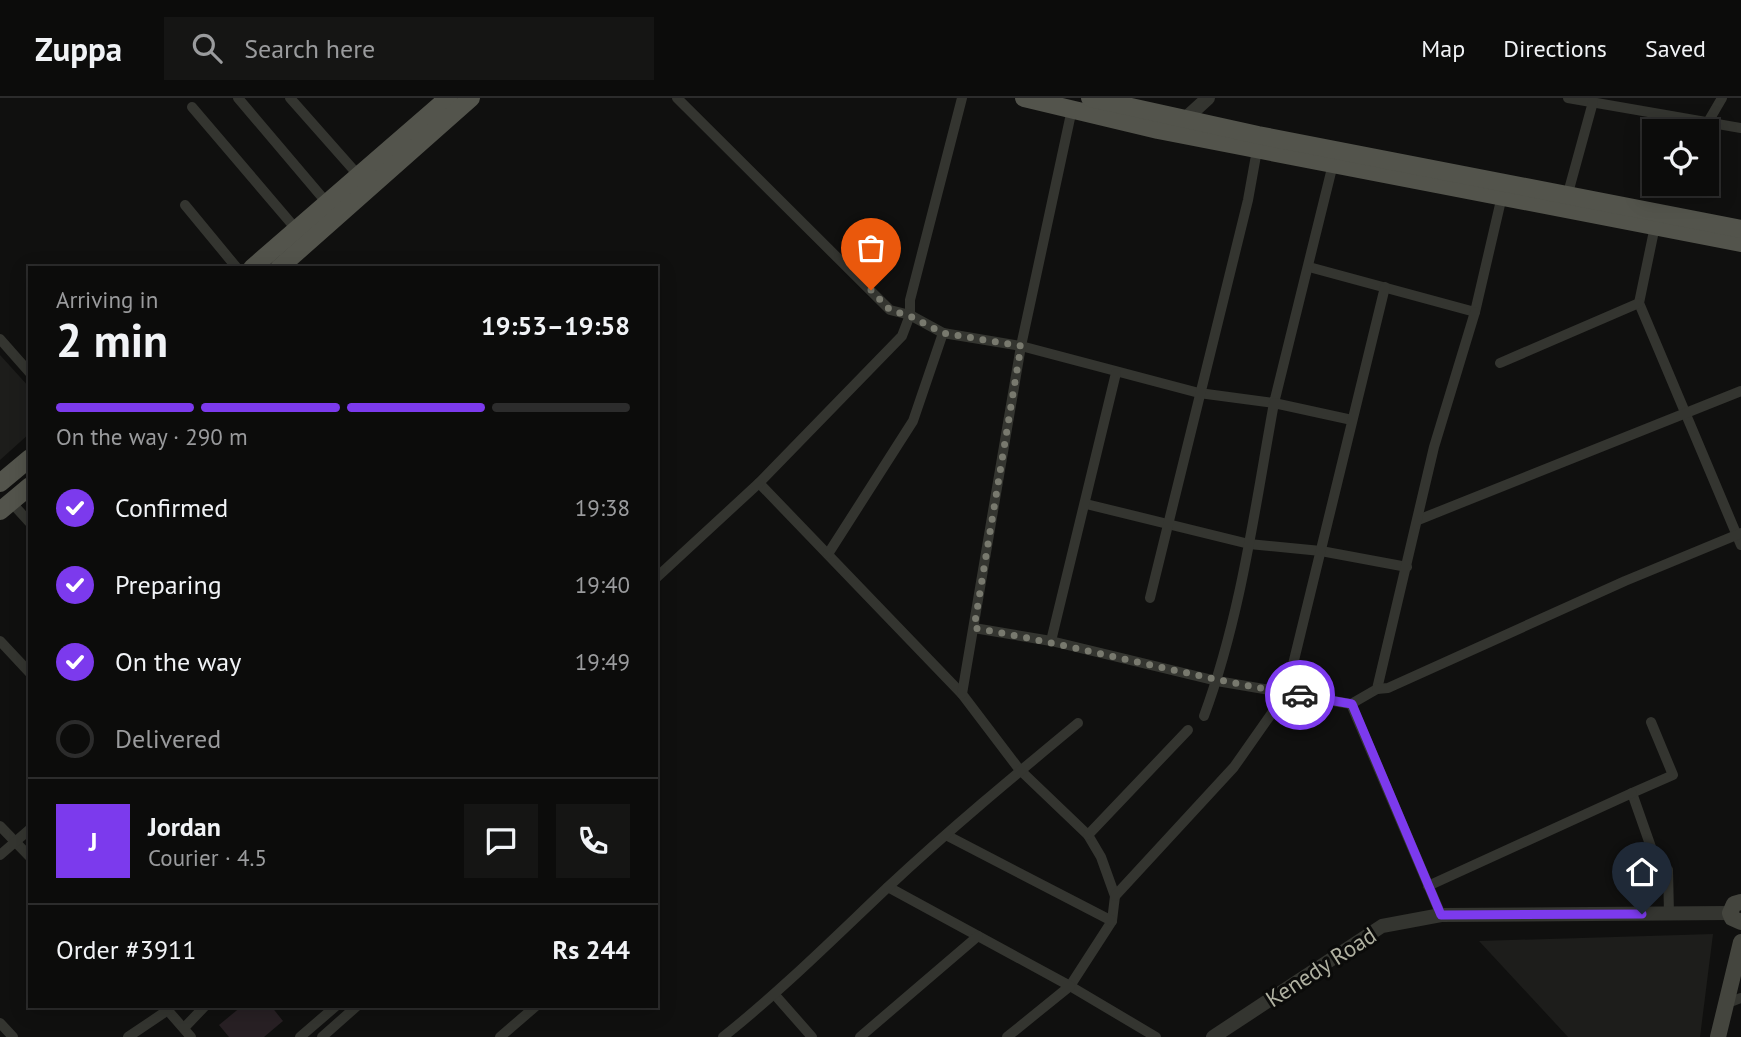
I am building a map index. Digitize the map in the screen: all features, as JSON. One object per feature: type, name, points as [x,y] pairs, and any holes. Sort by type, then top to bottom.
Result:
[{"type":"main road","points":[[281,266],[428,126],[448,98]]},
{"type":"main road","points":[[253,266],[359,176],[471,98]]},
{"type":"main road","points":[[1024,98],[1336,158],[1502,196],[1741,243]]},
{"type":"main road","points":[[1090,98],[1257,150],[1336,158],[1568,193],[1741,229]]},
{"type":"main road","points":[[0,483],[28,460]]},
{"type":"main road","points":[[5,507],[28,488]]},
{"type":"main road","points":[[1718,1037],[1733,1001],[1741,942]]},
{"type":"street","points":[[238,98],[327,203]]},
{"type":"street","points":[[290,98],[359,176]]},
{"type":"street","points":[[677,98],[890,310],[910,316],[943,333],[1021,346],[1199,393],[1274,403],[1352,420]]},
{"type":"street","points":[[658,576],[759,483],[902,336],[910,316],[910,300],[961,98]]},
{"type":"street","points":[[1182,127],[1208,98]]},
{"type":"street","points":[[1568,98],[1611,102],[1693,119]]},
{"type":"street","points":[[1710,119],[1723,98]]},
{"type":"street","points":[[1568,193],[1593,102]]},
{"type":"street","points":[[192,107],[296,229]]},
{"type":"street","points":[[962,694],[1021,346],[1072,109]]},
{"type":"street","points":[[1719,124],[1741,128]]},
{"type":"street","points":[[1150,598],[1248,200],[1257,150]]},
{"type":"street","points":[[1204,716],[1217,681],[1249,544],[1274,403],[1336,158]]},
{"type":"street","points":[[1377,689],[1434,447],[1475,312],[1502,196]]},
{"type":"street","points":[[185,205],[235,266]]},
{"type":"street","points":[[974,628],[1051,641],[1217,681],[1352,704],[1377,689],[1388,688],[1625,581],[1740,538],[1639,303],[1655,226]]},
{"type":"street","points":[[1309,267],[1475,312]]},
{"type":"street","points":[[1115,895],[1234,767],[1286,693],[1385,287]]},
{"type":"street","points":[[1500,363],[1639,303]]},
{"type":"street","points":[[828,554],[913,421],[943,333]]},
{"type":"street","points":[[0,339],[28,371]]},
{"type":"street","points":[[1051,641],[1116,373]]},
{"type":"street","points":[[1418,520],[1741,391]]},
{"type":"street","points":[[759,483],[962,694],[1019,769],[1088,835],[1101,857],[1115,895],[1112,921],[1070,986],[1007,1037]]},
{"type":"street","points":[[1086,504],[1249,544],[1321,551],[1407,567]]},
{"type":"street","points":[[5,507],[28,522]]},
{"type":"street","points":[[0,641],[28,671]]},
{"type":"street","points":[[1352,704],[1441,915]]},
{"type":"street","points":[[1428,886],[1673,775],[1651,722]]},
{"type":"street","points":[[723,1037],[775,996],[888,887],[1019,769],[1078,723]]},
{"type":"street","points":[[1088,835],[1188,730]]},
{"type":"street","points":[[1632,793],[1658,867],[1668,870],[1669,914]]},
{"type":"street","points":[[0,826],[28,855]]},
{"type":"street","points":[[0,855],[28,831]]},
{"type":"street","points":[[946,835],[1112,921]]},
{"type":"street","points":[[888,887],[1070,986],[1156,1037]]},
{"type":"street","name":"Kenedy Road","points":[[1213,1037],[1382,926],[1441,915],[1669,914],[1739,907]]},
{"type":"street","points":[[860,1037],[978,936]]},
{"type":"street","points":[[775,996],[812,1037]]},
{"type":"street","points":[[128,1037],[166,1008],[187,1032],[204,1008]]},
{"type":"street","points":[[300,1037],[334,1008]]},
{"type":"street","points":[[321,1037],[355,1008]]},
{"type":"street","points":[[500,1037],[534,1008]]},
{"type":"street","points":[[0,1023],[13,1037]]},
{"type":"shaded area","points":[[0,355],[28,386],[28,435],[0,460]]},
{"type":"shaded area","points":[[1713,934],[1700,1037],[1568,1037],[1479,941]]},
{"type":"shaded area","points":[[240,1008],[273,1008],[283,1021],[264,1037],[229,1037],[219,1025]]},
{"type":"way so far","points":[[871,290],[890,310],[910,316],[943,333],[1021,346],[974,628],[1051,641],[1217,681],[1300,695]]},
{"type":"route","points":[[1300,695],[1352,704],[1441,915],[1642,914]]}]
